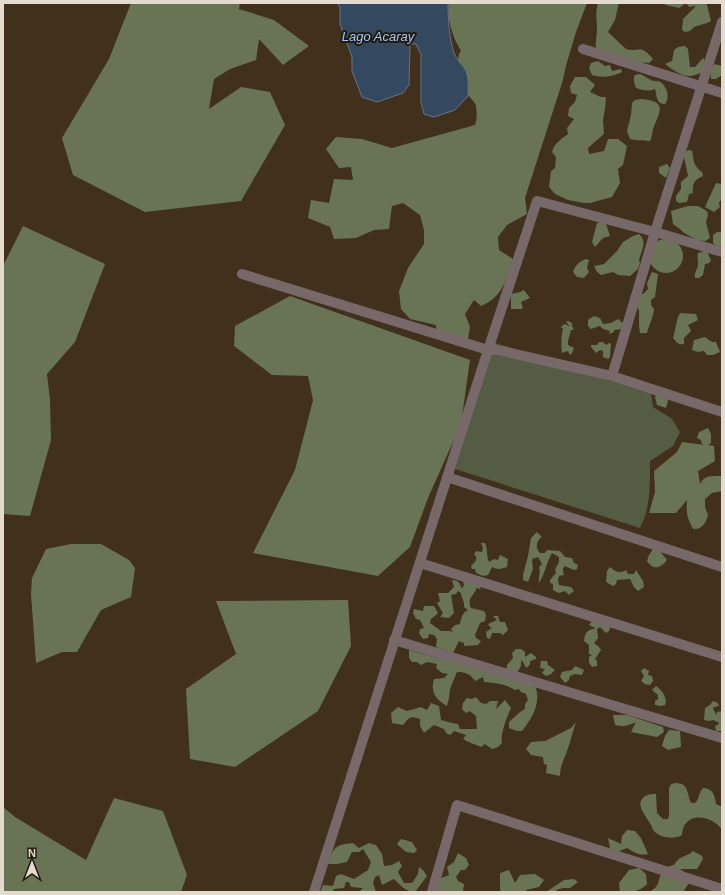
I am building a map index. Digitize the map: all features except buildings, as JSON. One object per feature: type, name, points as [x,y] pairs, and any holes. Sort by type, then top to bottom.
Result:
[{"type":"street","points":[[612,376],[655,232],[722,22]]},
{"type":"street","points":[[583,49],[722,93]]},
{"type":"street","points":[[314,892],[488,350],[538,201],[655,232],[722,252]]},
{"type":"street","points":[[242,274],[488,350],[498,350],[612,376],[722,412]]},
{"type":"street","points":[[447,477],[722,568]]},
{"type":"street","points":[[420,563],[722,657]]},
{"type":"street","points":[[394,640],[722,738]]},
{"type":"street","points":[[432,892],[457,805],[722,890]]},
{"type":"green space","points":[[131,3],[240,3],[239,9],[274,20],[309,46],[283,65],[259,39],[256,60],[230,69],[214,79],[209,109],[241,87],[270,92],[285,125],[241,201],[145,212],[73,175],[62,138],[109,59]]},
{"type":"green space","points":[[449,3],[587,3],[576,32],[562,83],[525,198],[527,214],[507,225],[498,237],[499,250],[513,259],[506,281],[499,293],[488,302],[481,306],[474,300],[465,314],[470,327],[468,339],[437,338],[436,325],[410,319],[401,309],[399,291],[408,268],[424,244],[424,230],[420,215],[403,203],[392,206],[389,229],[374,230],[356,238],[334,239],[330,227],[308,218],[311,200],[329,203],[334,179],[353,180],[351,167],[339,168],[326,149],[336,137],[362,139],[392,148],[475,125],[477,116],[476,106],[467,92],[458,67],[458,60],[461,51],[455,40],[449,21]]},
{"type":"green space","points":[[598,3],[619,3],[615,20],[608,32],[626,49],[642,50],[649,54],[653,59],[649,63],[635,62],[596,49],[596,13]]},
{"type":"green space","points":[[663,3],[686,3],[679,8]]},
{"type":"green space","points":[[686,3],[705,3],[707,5],[711,21],[694,27],[690,31],[685,32],[682,30],[683,19],[696,6],[689,7]]},
{"type":"green space","points":[[685,46],[688,49],[690,67],[695,67],[703,58],[705,61],[702,72],[697,75],[682,75],[665,64],[672,61],[674,50],[678,47]]},
{"type":"green space","points":[[598,61],[605,66],[610,65],[612,71],[621,69],[622,72],[607,76],[592,75],[589,68],[591,63]]},
{"type":"green space","points":[[715,64],[722,66],[722,75],[716,79],[711,79],[710,75],[712,67]]},
{"type":"green space","points":[[640,74],[651,80],[659,81],[664,85],[668,94],[665,104],[658,101],[655,89],[647,91],[636,88],[634,77],[635,75]]},
{"type":"green space","points":[[575,77],[586,77],[595,85],[590,92],[601,97],[606,97],[603,120],[604,134],[588,148],[589,154],[604,151],[608,139],[618,139],[627,146],[623,165],[618,169],[620,183],[612,197],[590,203],[568,200],[555,194],[549,187],[551,171],[555,168],[556,157],[552,152],[553,149],[558,142],[568,134],[567,128],[574,119],[568,116],[569,108],[575,102],[577,95],[571,93],[570,86]]},
{"type":"green space","points":[[641,99],[655,102],[660,108],[650,141],[630,139],[627,131],[632,103],[635,100]]},
{"type":"green space","points":[[689,150],[692,151],[695,165],[702,172],[703,176],[694,183],[693,193],[689,194],[687,202],[679,203],[676,201],[676,196],[681,189],[681,182],[688,176],[683,152]]},
{"type":"green space","points":[[667,164],[670,168],[666,178],[659,173],[659,167]]},
{"type":"green space","points":[[716,183],[722,184],[722,198],[719,203],[720,207],[714,212],[705,207]]},
{"type":"green space","points":[[688,206],[698,206],[707,211],[708,215],[706,222],[710,238],[705,241],[697,240],[684,233],[673,224],[671,211]]},
{"type":"green space","points":[[605,221],[610,236],[603,238],[595,247],[592,242],[597,223]]},
{"type":"green space","points":[[23,226],[105,264],[75,342],[47,374],[50,400],[51,440],[30,516],[3,514],[3,266]]},
{"type":"green space","points":[[717,232],[722,232],[722,246],[718,247],[713,243],[713,235]]},
{"type":"green space","points":[[639,234],[642,237],[643,243],[638,269],[630,276],[618,275],[613,272],[601,275],[597,272],[594,266],[604,264],[617,251],[623,242]]},
{"type":"green space","points":[[666,239],[678,244],[683,256],[678,268],[666,273],[654,268],[649,256],[654,244]]},
{"type":"green space","points":[[705,251],[708,253],[711,261],[705,264],[703,275],[699,278],[695,278],[698,266],[698,253]]},
{"type":"green space","points":[[586,259],[589,260],[587,268],[589,272],[584,278],[577,277],[573,272],[575,267],[581,261]]},
{"type":"green space","points":[[652,272],[658,274],[655,297],[651,300],[651,305],[654,309],[647,333],[640,333],[639,310],[636,305],[636,295],[643,294],[648,289],[647,283]]},
{"type":"green space","points":[[524,290],[530,298],[521,302],[523,308],[511,309],[511,294]]},
{"type":"green space","points":[[290,296],[470,360],[461,424],[428,498],[410,547],[378,576],[253,553],[295,470],[313,400],[308,376],[272,375],[234,346],[235,326]]},
{"type":"green space","points":[[680,313],[696,314],[698,320],[688,325],[691,331],[684,338],[684,344],[678,343],[673,338]]},
{"type":"green space","points":[[594,316],[600,318],[603,324],[611,323],[618,319],[623,323],[621,329],[614,330],[614,332],[609,334],[610,331],[603,329],[600,326],[591,329],[588,326],[588,320]]},
{"type":"green space","points":[[568,321],[572,323],[574,330],[571,330],[568,341],[568,345],[574,348],[570,355],[568,351],[562,353],[561,348],[563,329],[561,327],[564,324],[570,326],[566,322]]},
{"type":"green space","points":[[705,337],[712,342],[716,342],[720,352],[713,355],[707,355],[704,351],[698,352],[692,350],[694,340]]},
{"type":"green space","points":[[599,342],[603,342],[606,345],[609,343],[611,344],[610,357],[608,359],[603,357],[603,351],[600,350],[596,353],[591,347],[591,345],[597,345]]},
{"type":"green space","points":[[495,343],[651,394],[653,407],[672,419],[680,432],[673,446],[650,461],[650,487],[648,504],[644,520],[640,528],[455,469]]},
{"type":"green space","points":[[659,391],[667,397],[668,401],[666,408],[657,405],[655,397]]},
{"type":"green space","points":[[708,428],[711,434],[711,443],[708,445],[714,446],[715,461],[698,471],[700,484],[706,478],[712,476],[722,476],[722,491],[712,493],[705,499],[705,507],[708,515],[705,523],[699,528],[693,529],[687,515],[687,500],[676,513],[649,513],[655,492],[654,471],[677,452],[682,442],[705,445],[702,444],[701,440],[697,438],[699,432]]},
{"type":"green space","points":[[537,532],[542,537],[538,540],[537,545],[537,549],[540,553],[545,553],[547,550],[560,551],[565,557],[572,558],[574,563],[578,565],[577,569],[574,570],[565,566],[563,569],[564,575],[559,576],[559,585],[571,587],[574,591],[569,595],[565,591],[559,593],[553,590],[553,584],[550,583],[550,580],[556,573],[555,569],[559,562],[559,557],[552,553],[539,583],[539,567],[542,564],[538,557],[532,559],[533,569],[528,582],[523,580],[531,538]]},
{"type":"green space","points":[[481,543],[485,543],[489,562],[494,559],[498,560],[500,555],[508,559],[507,567],[496,569],[492,567],[488,575],[483,576],[476,573],[475,569],[472,569],[471,566],[476,561],[476,556],[474,555],[476,551],[482,552],[483,548]]},
{"type":"green space","points":[[71,544],[101,544],[129,560],[135,568],[131,597],[101,610],[77,652],[62,652],[36,663],[31,594],[32,578],[46,549]]},
{"type":"green space","points":[[653,549],[659,550],[667,560],[662,565],[657,567],[652,566],[647,561]]},
{"type":"green space","points":[[610,567],[618,572],[626,570],[628,574],[634,574],[636,570],[643,581],[644,587],[638,591],[630,579],[617,580],[616,584],[613,586],[606,582],[607,571]]},
{"type":"green space","points":[[452,580],[458,582],[462,589],[464,585],[463,581],[481,585],[480,589],[476,588],[470,600],[470,605],[471,608],[484,611],[486,615],[485,621],[480,623],[475,635],[476,638],[481,641],[478,645],[464,646],[464,643],[459,641],[453,653],[436,647],[437,639],[434,635],[429,634],[428,638],[423,639],[419,633],[420,629],[424,628],[420,620],[416,619],[413,613],[414,609],[423,611],[424,606],[434,606],[438,613],[431,619],[430,623],[441,631],[453,632],[451,629],[455,625],[460,624],[463,614],[468,610],[464,607],[461,593],[458,591],[456,594],[451,595],[454,613],[449,618],[440,617],[443,613],[437,603],[440,601],[438,593],[448,593],[454,587]]},
{"type":"green space","points":[[348,600],[351,646],[318,711],[235,767],[190,759],[186,689],[236,654],[216,601]]},
{"type":"green space","points":[[493,616],[498,616],[500,622],[505,622],[508,630],[503,635],[500,633],[492,633],[490,639],[487,638],[486,632],[492,628],[488,624],[497,620]]},
{"type":"green space","points":[[593,620],[611,625],[609,631],[606,633],[600,627],[597,629],[598,638],[594,643],[601,650],[595,659],[597,661],[597,666],[592,667],[589,663],[589,657],[592,655],[589,654],[589,645],[584,641],[586,632],[595,628],[589,625]]},
{"type":"green space","points":[[516,649],[521,649],[525,652],[525,657],[531,653],[536,657],[536,659],[530,661],[530,665],[526,668],[521,660],[521,666],[516,675],[507,670],[507,665],[513,658],[512,653]]},
{"type":"green space","points":[[409,650],[535,686],[537,692],[537,704],[535,710],[522,731],[509,728],[509,722],[525,709],[525,704],[528,700],[526,694],[521,692],[519,689],[515,690],[504,685],[484,682],[483,677],[475,681],[468,674],[460,672],[457,672],[450,689],[447,706],[437,698],[433,692],[433,684],[434,679],[444,678],[448,674],[442,673],[436,668],[437,664],[427,662],[421,665],[417,662],[412,662],[409,658]]},
{"type":"green space","points":[[541,661],[547,661],[548,665],[555,670],[546,676],[542,673],[545,669],[540,668]]},
{"type":"green space","points":[[575,666],[584,670],[582,675],[575,674],[570,676],[569,680],[565,683],[560,677],[562,672],[572,670]]},
{"type":"green space","points":[[644,668],[649,671],[648,675],[652,676],[653,681],[650,685],[641,681],[644,676],[641,671]]},
{"type":"green space","points":[[656,686],[664,694],[666,700],[665,705],[655,705],[658,695],[652,690]]},
{"type":"green space","points":[[476,697],[481,703],[486,704],[490,701],[498,701],[496,709],[505,700],[511,708],[503,730],[502,743],[498,747],[492,749],[485,744],[481,747],[463,739],[466,735],[454,731],[450,735],[446,733],[444,729],[434,725],[424,733],[420,726],[420,719],[412,717],[403,725],[392,723],[391,713],[398,707],[407,711],[421,707],[427,710],[431,703],[439,706],[441,720],[458,724],[460,729],[477,729],[476,716],[470,711],[466,713],[462,709],[463,703],[467,698],[472,699]]},
{"type":"green space","points":[[713,701],[718,703],[719,706],[714,707],[713,709],[717,715],[717,712],[722,711],[722,731],[716,731],[715,726],[719,724],[718,722],[713,720],[704,720],[705,708]]},
{"type":"green space","points":[[613,715],[627,715],[663,727],[664,732],[657,737],[631,732],[636,722],[626,726],[615,725]]},
{"type":"green space","points":[[576,722],[562,765],[560,776],[546,773],[547,765],[544,764],[543,757],[531,755],[526,749],[531,742],[545,741],[571,728]]},
{"type":"green space","points":[[669,730],[680,731],[681,747],[668,750],[662,746],[665,736]]},
{"type":"green space","points":[[680,783],[685,787],[691,803],[695,803],[697,801],[703,788],[711,791],[714,795],[716,804],[722,807],[722,830],[714,822],[703,818],[698,818],[688,821],[684,826],[682,835],[679,837],[671,838],[659,835],[653,830],[642,810],[640,803],[641,800],[647,795],[656,794],[657,813],[663,819],[668,819],[669,788],[671,784]]},
{"type":"green space","points":[[114,798],[163,811],[187,875],[181,892],[3,892],[3,807],[15,817],[86,860]]},
{"type":"green space","points":[[627,830],[635,831],[641,838],[648,854],[639,854],[627,848],[617,852],[610,848],[608,838],[621,844],[622,836]]},
{"type":"green space","points":[[401,839],[412,842],[417,850],[414,853],[406,852],[397,844]]},
{"type":"green space","points":[[353,843],[359,848],[369,843],[376,845],[382,854],[384,866],[392,865],[399,861],[402,866],[398,872],[404,883],[412,883],[418,874],[419,867],[427,876],[415,892],[401,886],[394,879],[382,885],[379,875],[375,877],[373,883],[376,892],[359,892],[363,888],[351,887],[349,882],[346,882],[344,888],[334,889],[333,892],[320,892],[323,885],[333,886],[336,876],[341,874],[354,879],[368,870],[371,862],[363,849],[359,852],[352,852],[347,862],[328,864],[334,850],[338,846]]},
{"type":"green space","points":[[693,851],[702,856],[703,859],[697,869],[680,869],[687,874],[689,883],[683,892],[649,892],[656,887],[660,875],[666,867],[675,864],[679,859]]},
{"type":"green space","points":[[458,853],[466,858],[469,865],[465,870],[461,870],[456,877],[458,881],[464,884],[463,891],[435,892],[436,880],[449,875],[447,867],[454,862]]},
{"type":"green space","points":[[639,868],[646,874],[647,884],[641,889],[635,891],[620,892],[619,883],[629,870]]},
{"type":"green space","points":[[509,870],[515,883],[520,875],[535,874],[544,880],[539,887],[526,890],[527,892],[503,892],[500,890],[500,873]]},
{"type":"green space","points":[[574,879],[578,882],[570,888],[556,890],[557,892],[546,892],[564,880]]},
{"type":"water","name":"Lago Acaray","points":[[337,3],[448,3],[451,41],[455,56],[467,74],[468,96],[455,110],[434,117],[424,114],[421,103],[421,54],[416,44],[410,44],[409,85],[403,93],[377,102],[362,97],[352,71],[352,57],[340,24],[340,7]]}]
